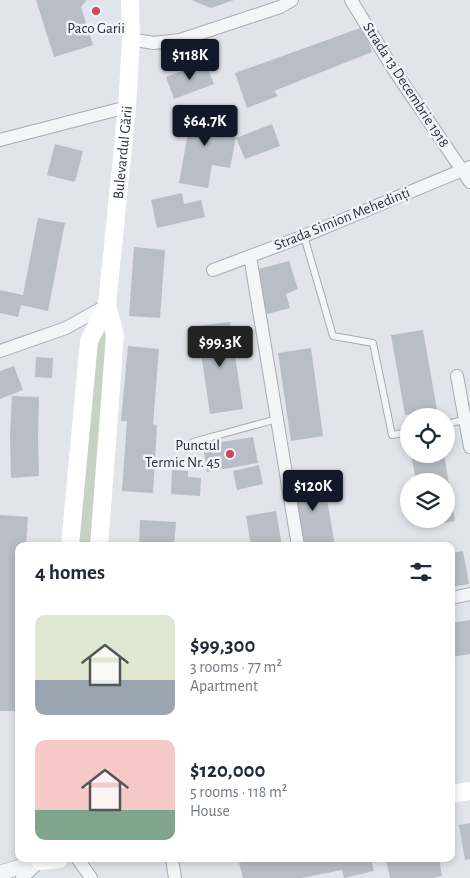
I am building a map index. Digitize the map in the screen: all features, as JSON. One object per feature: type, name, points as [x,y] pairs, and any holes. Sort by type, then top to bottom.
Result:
[{"type":"main road","name":"Bulevardul Gării","points":[[99,542],[114,335],[107,305],[126,107],[131,39],[130,0]]},
{"type":"main road","name":"Bulevardul Gării","points":[[70,542],[89,341],[107,305]]},
{"type":"main road","points":[[455,793],[470,791]]},
{"type":"street","points":[[131,39],[154,43],[180,40],[280,7],[292,0]]},
{"type":"street","name":"Strada 13 Decembrie 1918","points":[[351,0],[394,70],[466,168],[470,182]]},
{"type":"street","points":[[0,140],[126,107]]},
{"type":"street","name":"Strada Simion Mehedinți","points":[[213,270],[304,236],[466,168]]},
{"type":"street","points":[[250,256],[297,542]]},
{"type":"street","points":[[0,351],[66,328],[107,305]]},
{"type":"street","points":[[457,376],[470,447]]},
{"type":"street","points":[[455,597],[470,594]]},
{"type":"street","points":[[0,874],[34,862]]},
{"type":"street","points":[[22,878],[38,862]]},
{"type":"street","points":[[80,862],[91,878]]},
{"type":"street","points":[[172,862],[175,878]]},
{"type":"lane","points":[[304,236],[333,336],[373,343],[392,435],[400,434]]},
{"type":"lane","points":[[193,442],[277,420]]},
{"type":"lane","points":[[455,422],[464,420]]},
{"type":"green space","points":[[107,305],[114,335],[99,542],[70,542],[89,341]]},
{"type":"building","points":[[36,0],[87,0],[81,7],[93,45],[54,57]]},
{"type":"building","points":[[191,0],[234,0],[211,8]]},
{"type":"building","points":[[363,27],[372,52],[274,91],[278,96],[247,108],[235,73]]},
{"type":"building","points":[[205,62],[214,84],[174,99],[166,77]]},
{"type":"building","points":[[193,105],[222,110],[218,134],[236,137],[230,168],[212,165],[208,188],[179,183]]},
{"type":"building","points":[[272,124],[280,146],[245,159],[236,138]]},
{"type":"building","points":[[55,144],[83,151],[75,182],[47,175]]},
{"type":"building","points":[[182,193],[184,204],[201,200],[205,217],[157,228],[151,200]]},
{"type":"building","points":[[38,218],[65,223],[48,311],[21,305],[18,317],[0,313],[0,290],[23,295]]},
{"type":"building","points":[[134,247],[165,250],[160,318],[129,316]]},
{"type":"building","points":[[289,261],[298,289],[286,294],[290,308],[267,314],[255,270]]},
{"type":"building","points":[[230,322],[243,409],[210,414],[197,326]]},
{"type":"building","points":[[423,330],[437,408],[404,408],[391,335]]},
{"type":"building","points":[[128,346],[159,349],[153,424],[157,426],[153,493],[122,491],[127,421],[121,421]]},
{"type":"building","points":[[311,348],[323,436],[291,441],[278,353]]},
{"type":"building","points":[[36,357],[53,358],[52,378],[35,377]]},
{"type":"building","points":[[14,366],[23,390],[0,399],[0,371]]},
{"type":"building","points":[[12,396],[39,397],[39,476],[11,478],[10,435]]},
{"type":"building","name":"Punctul Termic Nr. 45","points":[[253,437],[258,463],[207,472],[203,445]]},
{"type":"building","points":[[413,463],[445,463],[447,473],[415,473]]},
{"type":"building","points":[[259,465],[263,484],[237,490],[233,471]]},
{"type":"building","points":[[172,470],[188,471],[188,477],[201,478],[200,496],[171,494]]},
{"type":"building","points":[[323,476],[334,542],[302,542],[292,481]]},
{"type":"building","points":[[276,511],[281,542],[250,542],[246,516]]},
{"type":"building","points":[[0,515],[28,517],[26,542],[15,542],[15,711],[0,711]]},
{"type":"building","points":[[140,520],[176,522],[174,542],[139,542]]},
{"type":"building","points":[[463,551],[469,584],[455,586],[455,552]]},
{"type":"building","points":[[470,620],[470,654],[455,656],[455,622]]},
{"type":"building","points":[[470,823],[470,859],[465,860],[459,825]]},
{"type":"building","points":[[372,862],[374,871],[344,878],[342,870],[302,878],[243,878],[239,863]]},
{"type":"building","points":[[387,862],[440,862],[442,876],[433,878],[390,878]]},
{"type":"place","name":"Paco Garii","points":[[96,11]]},
{"type":"place","name":"Punctul Termic Nr. 45","points":[[230,454]]}]
